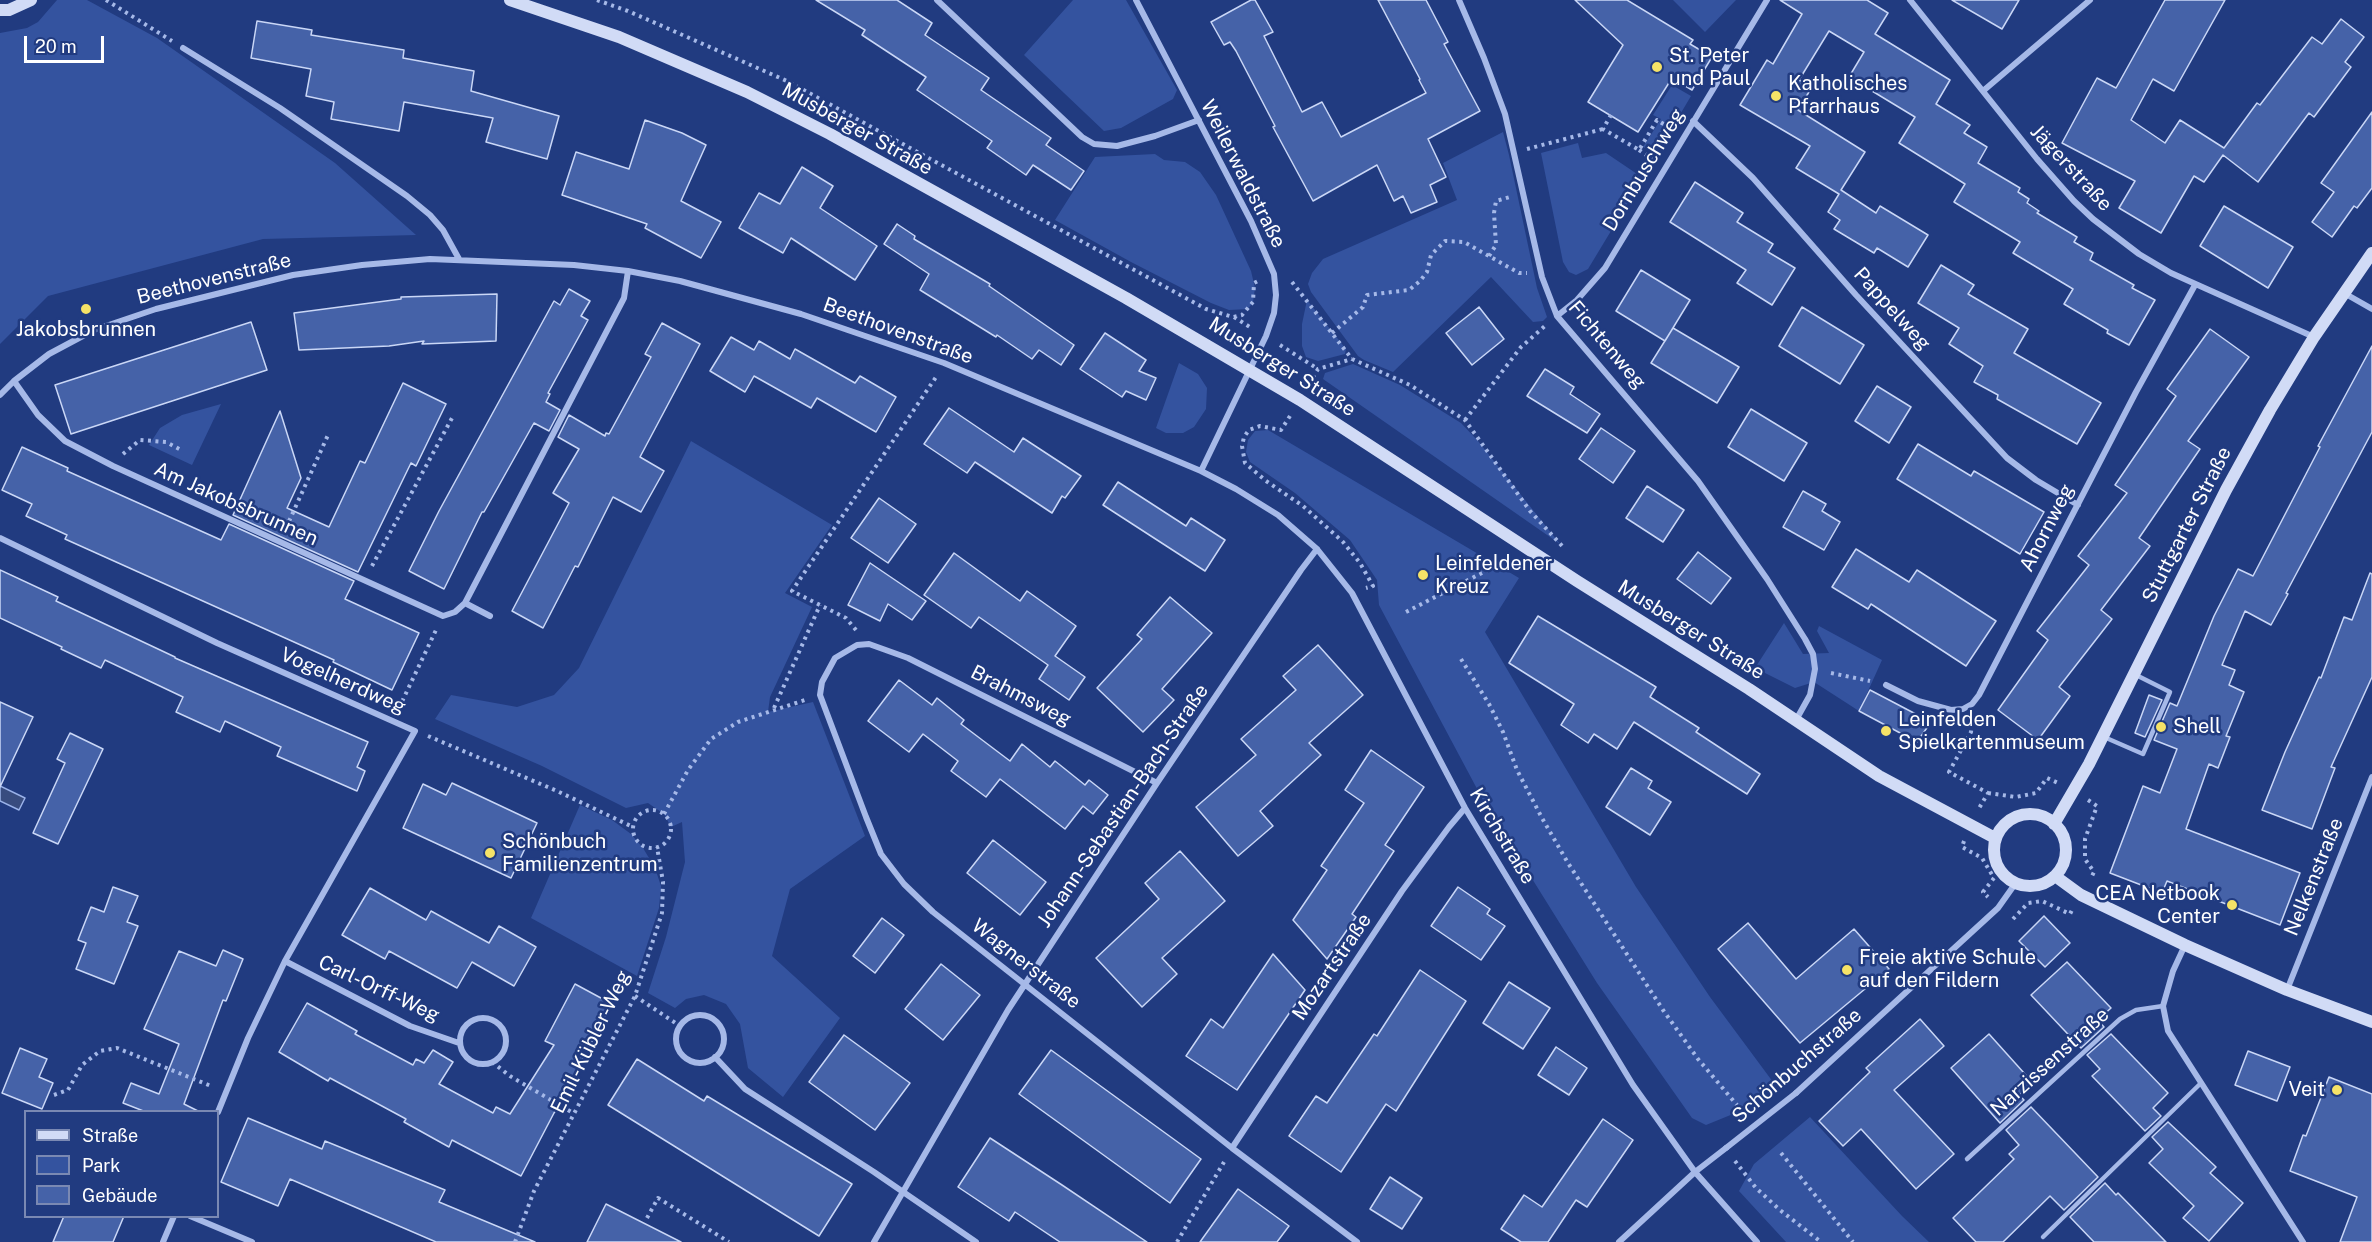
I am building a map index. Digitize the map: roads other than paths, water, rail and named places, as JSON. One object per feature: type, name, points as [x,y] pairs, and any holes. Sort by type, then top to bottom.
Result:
[{"type":"main road","points":[[0,10],[16,8],[31,0]]},
{"type":"main road","name":"Musberger Straße","points":[[510,0],[620,38],[715,77],[768,102],[1126,298],[1250,368],[1796,720],[1879,776],[1995,838]]},
{"type":"main road","name":"Stuttgarter Straße","points":[[2054,824],[2074,792],[2231,480],[2314,338],[2372,253]]},
{"type":"main road","points":[[2028,814],[2043,816],[2054,824],[2062,833],[2066,844],[2066,856],[2055,876],[2037,886],[2015,884],[2006,878],[1999,869],[1994,849],[1995,838],[2003,826],[2014,817],[2028,814]]},
{"type":"main road","points":[[2055,876],[2081,895],[2185,945],[2287,990],[2372,1022]]},
{"type":"street","points":[[937,0],[1082,137],[1094,144],[1118,146],[1155,136],[1198,120]]},
{"type":"street","name":"Weilerwaldstraße","points":[[1136,0],[1251,221],[1274,274],[1276,295],[1274,313],[1266,336],[1250,368]]},
{"type":"street","name":"Fichtenweg","points":[[1459,0],[1496,89],[1512,141],[1541,274],[1557,316],[1670,446],[1723,516],[1791,616],[1813,654],[1815,669],[1810,695],[1796,720]]},
{"type":"street","name":"Dornbuschweg","points":[[1557,316],[1578,300],[1605,268],[1767,0]]},
{"type":"street","name":"Jägerstraße","points":[[1910,0],[2056,181],[2093,219],[2139,254],[2195,285],[2314,338]]},
{"type":"street","points":[[1983,91],[2090,0]]},
{"type":"street","points":[[183,48],[280,108],[407,196],[430,215],[443,230],[459,259]]},
{"type":"street","name":"Pappelweg","points":[[1693,121],[1753,178],[1856,295],[2007,458],[2036,480],[2078,505]]},
{"type":"street","name":"Beethovenstraße","points":[[0,395],[48,354],[94,330],[156,309],[293,275],[362,265],[459,259],[574,265],[628,271],[680,281],[801,314],[944,363],[1201,471]]},
{"type":"street","points":[[490,616],[465,603],[624,298],[628,271]]},
{"type":"street","name":"Ahornweg","points":[[1886,685],[1938,708],[1963,709],[1972,704],[1987,681],[2136,392],[2195,285]]},
{"type":"street","points":[[2344,293],[2372,309]]},
{"type":"street","points":[[1201,471],[1250,368]]},
{"type":"street","name":"Am Jakobsbrunnen","points":[[14,381],[38,415],[65,441],[113,466],[443,616],[455,612],[465,603]]},
{"type":"street","name":"Kirchstraße","points":[[1201,471],[1278,515],[1317,549],[1352,592],[1466,808],[1633,1085],[1695,1172],[1758,1242]]},
{"type":"street","name":"Vogelherdweg","points":[[0,538],[217,643],[416,731],[285,961],[248,1038],[219,1110]]},
{"type":"street","name":"Johann-Sebastian-Bach-Straße","points":[[874,1242],[1008,1010],[1157,783],[1300,570],[1317,549]]},
{"type":"street","name":"Brahmsweg","points":[[820,696],[822,682],[835,658],[857,645],[869,644],[908,657],[1157,783]]},
{"type":"street","name":"Wagnerstraße","points":[[820,696],[881,854],[904,884],[933,912],[1026,983],[1232,1148],[1357,1242]]},
{"type":"street","name":"Nelkenstraße","points":[[2287,990],[2372,777]]},
{"type":"street","name":"Mozartstraße","points":[[1232,1148],[1402,891],[1449,827],[1466,808]]},
{"type":"street","name":"Schönbuchstraße","points":[[1619,1242],[1695,1172],[1796,1093],[1998,908],[2015,884]]},
{"type":"street","points":[[2185,945],[2173,971],[2163,1006],[2168,1031],[2303,1242]]},
{"type":"street","name":"Carl-Orff-Weg","points":[[285,961],[410,1026],[459,1043]]},
{"type":"street","points":[[693,1016],[709,1017],[716,1021],[723,1035],[720,1051],[715,1057],[701,1063],[687,1059],[678,1047],[677,1032],[680,1026],[693,1016]]},
{"type":"street","name":"Carl-Orff-Weg","points":[[476,1019],[491,1019],[503,1029],[506,1044],[499,1058],[485,1064],[471,1061],[461,1050],[459,1043],[460,1035],[469,1022],[476,1019]]},
{"type":"street","points":[[715,1057],[745,1089],[976,1242]]},
{"type":"street","points":[[164,1242],[173,1218]]},
{"type":"street","points":[[195,1218],[252,1242]]},
{"type":"lane","points":[[2102,736],[2143,754],[2170,692],[2133,673]]},
{"type":"lane","name":"Narzissenstraße","points":[[1967,1159],[2120,1018],[2136,1010],[2163,1006]]},
{"type":"lane","points":[[2043,1237],[2200,1084]]},
{"type":"place","name":"St. Peter und Paul","points":[[1657,67]]},
{"type":"place","name":"Katholisches Pfarrhaus","points":[[1776,96]]},
{"type":"place","name":"Jakobsbrunnen","points":[[86,309]]},
{"type":"place","name":"Leinfeldener Kreuz","points":[[1423,575]]},
{"type":"place","name":"Shell","points":[[2161,727]]},
{"type":"place","name":"Leinfelden Spielkartenmuseum","points":[[1886,731]]},
{"type":"place","name":"Schönbuch Familienzentrum","points":[[490,853]]},
{"type":"place","name":"CEA Netbook Center","points":[[2232,905]]},
{"type":"place","name":"Freie aktive Schule auf den Fildern","points":[[1847,970]]},
{"type":"place","name":"Veit","points":[[2337,1090]]}]
